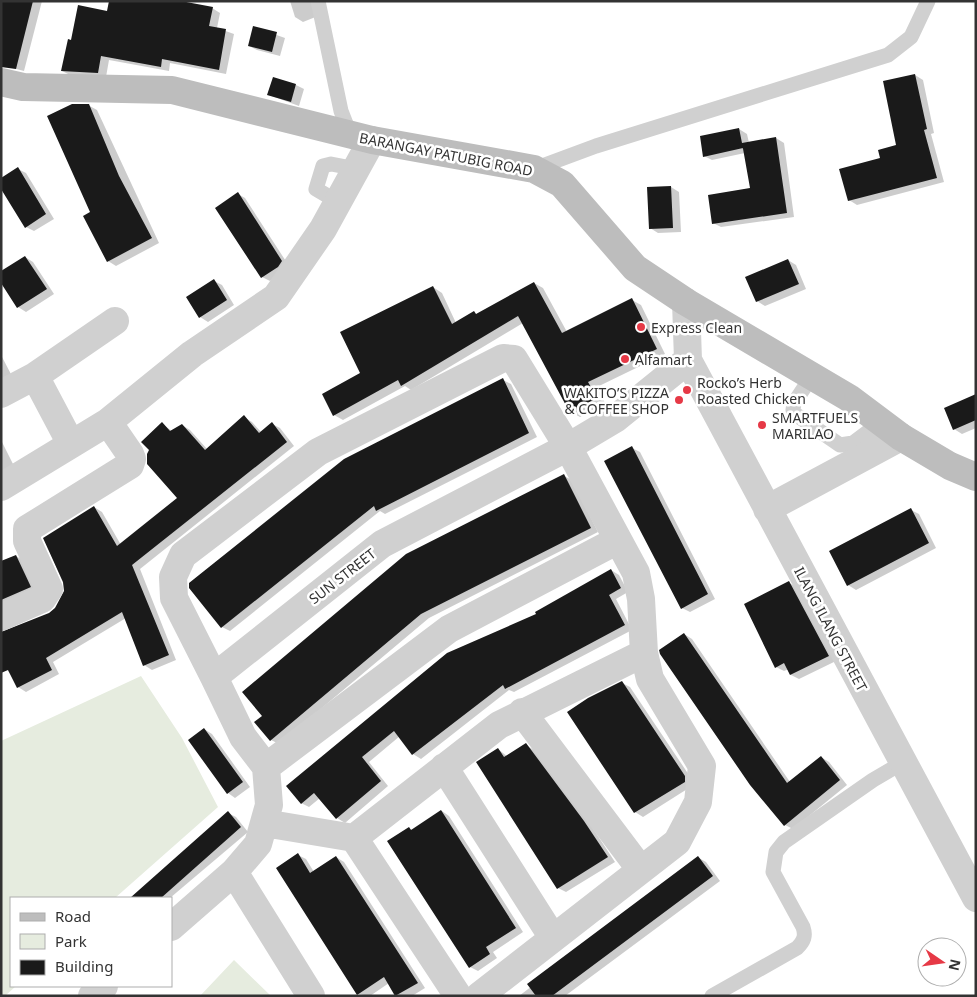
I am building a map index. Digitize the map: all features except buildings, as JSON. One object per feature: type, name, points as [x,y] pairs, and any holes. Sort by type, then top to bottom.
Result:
[{"type":"main road","name":"BARANGAY PATUBIG ROAD","points":[[1,82],[24,87],[172,90],[361,137],[534,169],[562,184],[635,268],[686,302],[849,398],[891,430],[976,477]]},
{"type":"street","points":[[1,487],[108,422],[192,354],[276,297],[324,229],[357,169],[361,137]]},
{"type":"street","points":[[686,302],[688,360]]},
{"type":"street","points":[[1,394],[35,376],[115,321]]},
{"type":"street","points":[[172,926],[234,872],[258,844],[269,805],[266,767],[243,737],[174,598],[172,577],[183,555],[318,452],[509,357],[518,363],[568,447],[636,573],[641,599],[644,653],[650,679],[702,766],[698,802],[677,842],[479,996]]},
{"type":"street","name":"SUN STREET","points":[[214,677],[382,544],[568,447],[615,420],[688,360]]},
{"type":"street","name":"ILANG ILANG STREET","points":[[688,360],[902,763],[976,898]]},
{"type":"street","points":[[35,376],[71,444]]},
{"type":"street","points":[[1,617],[42,599],[49,589],[27,541],[27,530],[130,466],[132,459],[130,454],[108,422]]},
{"type":"street","points":[[768,510],[891,430]]},
{"type":"street","points":[[266,767],[449,629],[618,540]]},
{"type":"street","points":[[354,838],[498,725],[644,653]]},
{"type":"street","points":[[522,712],[641,870]]},
{"type":"street","points":[[444,767],[553,938]]},
{"type":"street","points":[[264,823],[354,838],[458,996]]},
{"type":"street","points":[[234,872],[311,996]]},
{"type":"street","points":[[92,996],[103,987]]},
{"type":"lane","points":[[318,1],[342,111],[361,137]]},
{"type":"lane","points":[[534,169],[596,146],[888,55],[911,37],[928,1]]},
{"type":"lane","points":[[812,376],[794,403],[793,410],[795,414],[840,445],[853,444],[891,430]]},
{"type":"lane","points":[[712,996],[797,948],[803,942],[805,935],[803,927],[773,872],[776,852],[784,842],[873,780],[902,763]]},
{"type":"green space","points":[[141,676],[182,738],[218,807],[116,897],[10,897],[10,987],[15,987],[5,996],[1,996],[1,741]]},
{"type":"green space","points":[[234,960],[271,996],[200,996]]},
{"type":"place","name":"Express Clean","points":[[641,327]]},
{"type":"place","name":"Alfamart","points":[[625,359]]},
{"type":"place","name":"Rocko’s Herb Roasted Chicken","points":[[687,390]]},
{"type":"place","name":"WAKITO’S PIZZA & COFFEE SHOP","points":[[679,400]]},
{"type":"place","name":"SMARTFUELS MARILAO","points":[[762,425]]}]
